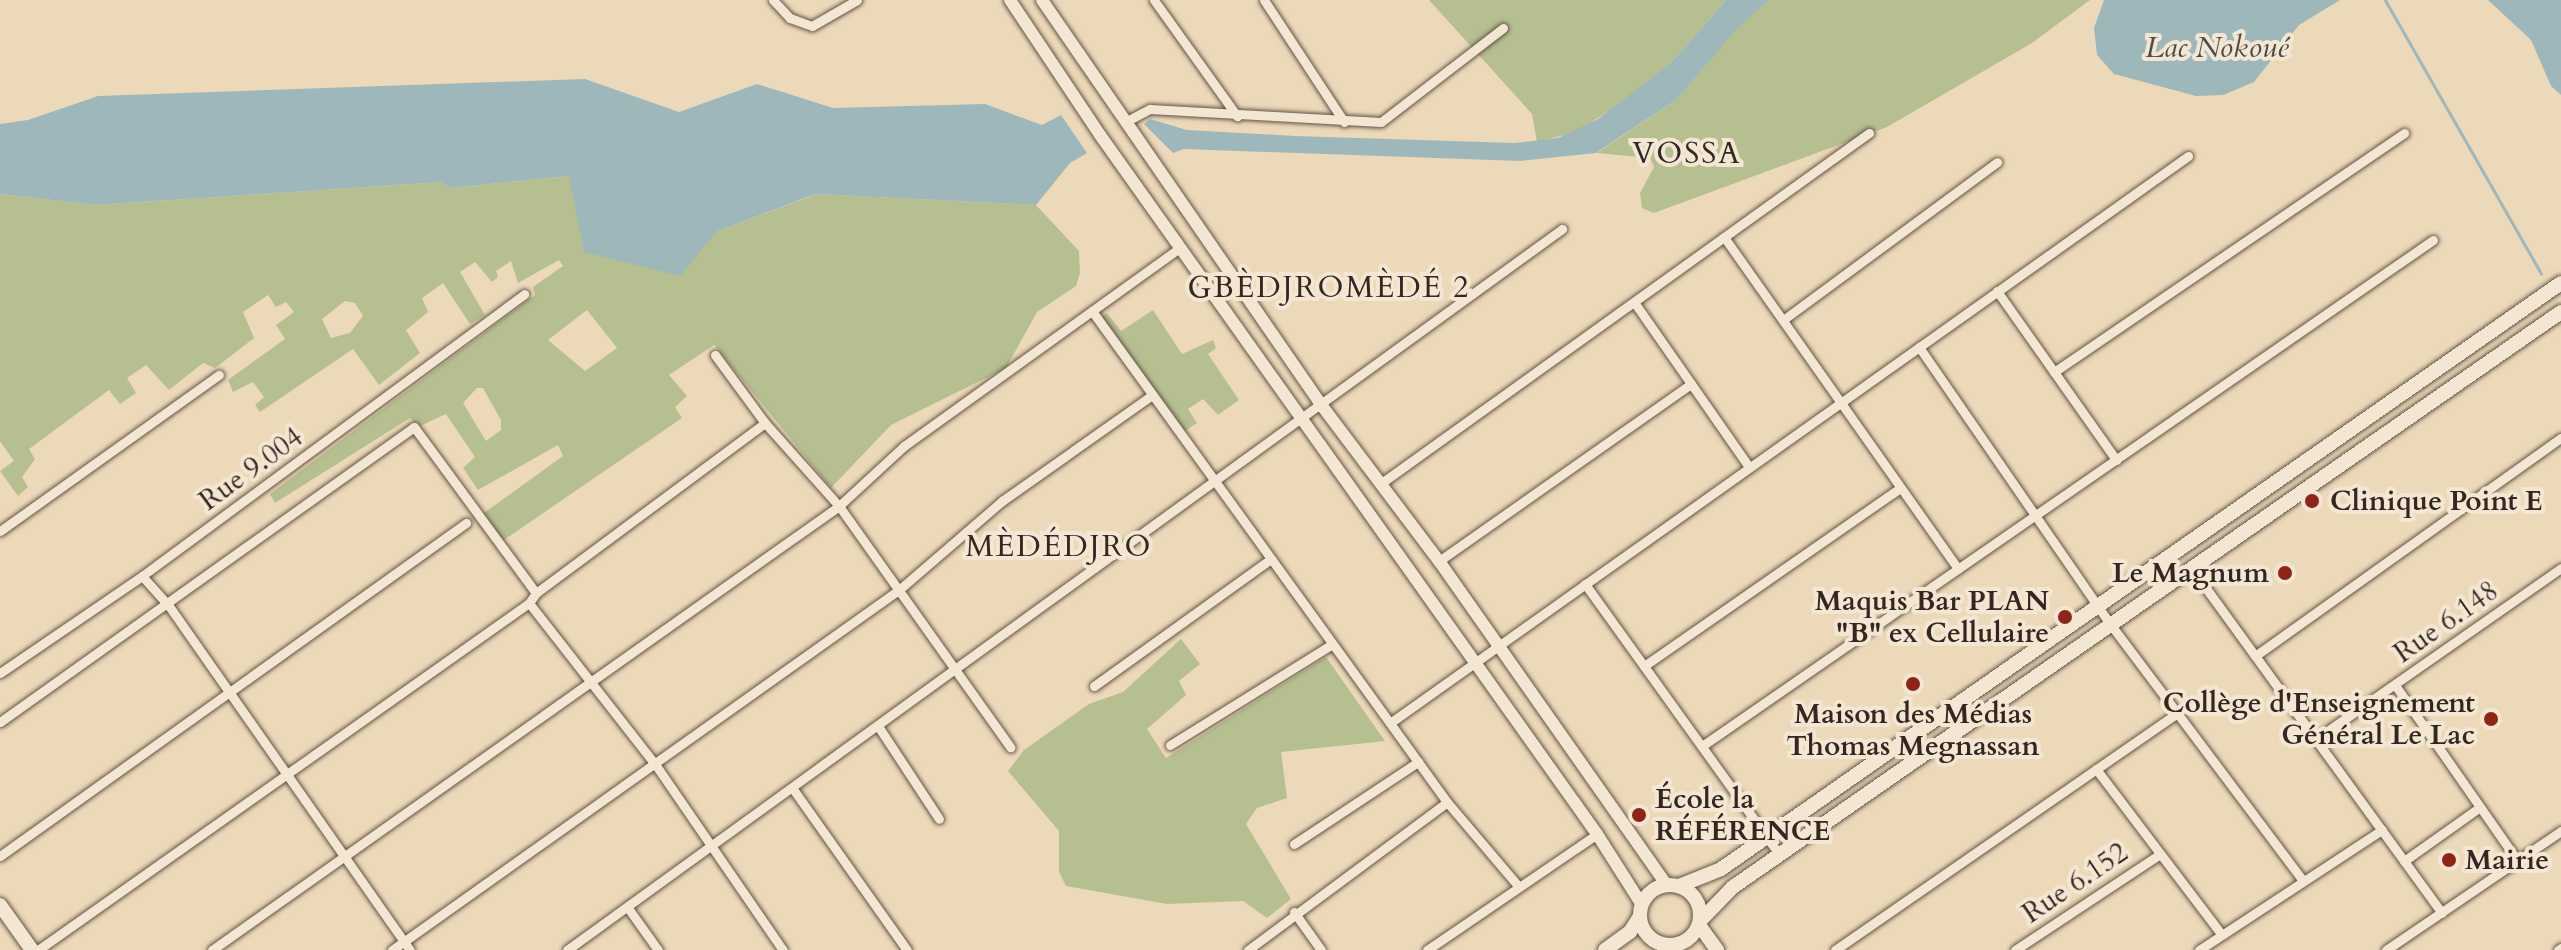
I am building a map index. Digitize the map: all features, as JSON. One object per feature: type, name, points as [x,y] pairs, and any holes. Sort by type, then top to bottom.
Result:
[{"type":"main road","points":[[1605,950],[1630,932],[1651,892],[1711,875],[2561,283]]},
{"type":"main road","points":[[1641,910],[1644,931],[1666,948],[1688,940],[1722,896],[2559,316],[2544,293]]},
{"type":"main road","points":[[2287,473],[2303,492]]},
{"type":"main road","points":[[1673,886],[1696,899],[1700,923],[1717,950]]},
{"type":"main road","points":[[0,905],[35,950]]},
{"type":"street","points":[[773,0],[790,18],[812,26],[857,0]]},
{"type":"street","points":[[1010,0],[1298,417],[1597,834],[1641,910]]},
{"type":"street","points":[[1042,0],[1319,402],[1439,561],[1497,646],[1673,886]]},
{"type":"street","points":[[1154,0],[1237,116]]},
{"type":"street","points":[[1264,0],[1344,122]]},
{"type":"street","points":[[1127,121],[1150,109],[1381,122],[1503,28]]},
{"type":"street","points":[[1380,484],[1869,133]]},
{"type":"street","points":[[2054,372],[2404,133]]},
{"type":"street","points":[[1390,723],[2188,156]]},
{"type":"street","points":[[1783,320],[1997,162]]},
{"type":"street","points":[[567,950],[958,671],[1213,478],[1562,229]]},
{"type":"street","points":[[1724,237],[1958,569]]},
{"type":"street","points":[[1702,746],[2433,240]]},
{"type":"street","points":[[212,950],[593,684],[839,506],[904,446],[1180,248]]},
{"type":"street","points":[[1997,291],[2116,460]]},
{"type":"street","name":"Rue 9.004","points":[[0,673],[142,576],[524,294]]},
{"type":"street","points":[[1634,302],[1749,467]]},
{"type":"street","points":[[1092,311],[1447,802],[1519,887]]},
{"type":"street","points":[[1919,347],[2111,625],[2303,881]]},
{"type":"street","points":[[715,355],[765,423],[839,506],[1010,747]]},
{"type":"street","points":[[0,531],[219,375]]},
{"type":"street","points":[[1439,561],[1691,384]]},
{"type":"street","points":[[392,950],[407,946],[900,589],[1002,501],[1152,395]]},
{"type":"street","points":[[35,950],[287,776],[529,603],[536,593],[765,423]]},
{"type":"street","points":[[0,722],[169,606],[414,427],[536,593]]},
{"type":"street","points":[[2255,656],[2561,438]]},
{"type":"street","points":[[1644,666],[1900,488]]},
{"type":"street","points":[[0,856],[466,523]]},
{"type":"street","points":[[1094,686],[1271,559]]},
{"type":"street","name":"Rue 6.148","points":[[2316,739],[2561,568]]},
{"type":"street","points":[[2192,569],[2442,913]]},
{"type":"street","points":[[142,576],[169,606],[407,946]]},
{"type":"street","points":[[1585,584],[1780,855]]},
{"type":"street","points":[[529,603],[655,764],[783,950]]},
{"type":"street","points":[[1170,745],[1332,644]]},
{"type":"street","points":[[2395,685],[2518,861]]},
{"type":"street","points":[[1835,950],[2177,713]]},
{"type":"street","points":[[878,726],[939,819]]},
{"type":"street","points":[[1294,844],[1418,762]]},
{"type":"street","points":[[2096,769],[2222,935]]},
{"type":"street","points":[[793,789],[907,950]]},
{"type":"street","points":[[1248,950],[1294,912],[1447,802]]},
{"type":"street","points":[[2404,861],[2480,807]]},
{"type":"street","points":[[2199,950],[2382,830]]},
{"type":"street","points":[[2386,950],[2561,831]]},
{"type":"street","points":[[1427,950],[1597,834]]},
{"type":"street","name":"Rue 6.152","points":[[2015,950],[2160,854]]},
{"type":"street","points":[[628,908],[658,950]]},
{"type":"street","points":[[1294,912],[1321,950]]},
{"type":"green space","points":[[1429,0],[1726,0],[1671,63],[1618,105],[1576,132],[1537,142],[1532,114]]},
{"type":"green space","points":[[1769,0],[2090,0],[2032,43],[1887,127],[1654,213],[1642,208],[1640,193],[1654,167],[1650,158],[1597,153],[1677,99],[1734,31]]},
{"type":"green space","points":[[569,176],[716,232],[816,194],[1036,205],[1079,251],[1080,273],[1076,286],[1037,312],[1006,368],[891,425],[831,488],[714,345],[669,375],[687,396],[675,407],[682,418],[498,544],[477,518],[563,456],[558,445],[478,490],[463,468],[475,457],[446,414],[418,427],[410,418],[275,503],[270,494],[535,295],[533,287],[563,266],[559,260],[518,283],[511,261],[496,271],[498,277],[492,282],[475,262],[460,272],[485,315],[470,324],[443,283],[422,298],[428,312],[406,330],[420,353],[379,385],[353,349],[260,412],[255,405],[264,397],[253,382],[233,392],[228,380],[285,339],[276,325],[294,312],[286,302],[276,307],[268,295],[243,312],[254,338],[215,368],[203,363],[169,390],[146,365],[127,378],[136,393],[120,404],[109,390],[29,449],[35,459],[22,477],[28,487],[18,496],[0,471],[14,461],[0,441],[0,194],[96,205],[441,182],[449,188]],"holes":[[[345,301],[355,303],[363,316],[350,333],[331,338],[322,319]],[[587,310],[617,348],[585,371],[548,340]],[[477,388],[483,388],[501,420],[501,430],[486,441],[463,403]]]},
{"type":"green space","points":[[1153,310],[1182,354],[1213,340],[1216,348],[1208,354],[1239,400],[1218,415],[1203,399],[1188,409],[1197,423],[1184,432],[1101,316],[1107,313],[1121,331]]},
{"type":"green space","points":[[1181,639],[1200,664],[1179,681],[1186,695],[1147,729],[1166,758],[1326,657],[1385,741],[1281,752],[1287,798],[1257,808],[1246,824],[1291,899],[1267,918],[1243,901],[1167,904],[1066,886],[1059,872],[1059,831],[1008,771],[1024,750],[1089,704],[1123,692]]},
{"type":"water","points":[[1726,0],[1769,0],[1735,31],[1677,99],[1596,153],[1520,161],[1184,149],[1173,153],[1144,124],[1150,119],[1187,130],[1295,136],[1515,143],[1558,138],[1598,119],[1671,63]]},
{"type":"water","name":"Lac Nokoué","points":[[2104,0],[2340,0],[2299,25],[2254,82],[2223,95],[2196,96],[2114,74],[2097,55],[2094,28]]},
{"type":"water","points":[[2488,0],[2561,0],[2561,95],[2551,86],[2531,40]]},
{"type":"water","points":[[585,79],[679,112],[757,84],[833,108],[985,104],[1042,125],[1061,115],[1087,153],[1070,163],[1036,205],[815,194],[716,232],[680,276],[584,252],[569,176],[449,188],[441,182],[96,205],[0,194],[0,124],[28,120],[98,96]]},
{"type":"waterway","points":[[2385,0],[2541,274]]},
{"type":"place","name":"Clinique Point E","points":[[2312,501]]},
{"type":"place","name":"Le Magnum","points":[[2285,573]]},
{"type":"place","name":"Maquis Bar PLAN \"B\" ex Cellulaire","points":[[2065,617]]},
{"type":"place","name":"Maison des Médias Thomas Megnassan","points":[[1913,684]]},
{"type":"place","name":"Collège d'Enseignement Général Le Lac","points":[[2491,719]]},
{"type":"place","name":"École la RÉFÉRENCE","points":[[1639,815]]},
{"type":"place","name":"Mairie","points":[[2449,860]]},
{"type":"district","name":"VOSSA","points":[[1687,154]]},
{"type":"district","name":"GBÈDJROMÈDÉ 2","points":[[1329,288]]},
{"type":"district","name":"MÈDÉDJRO","points":[[1059,547]]}]
